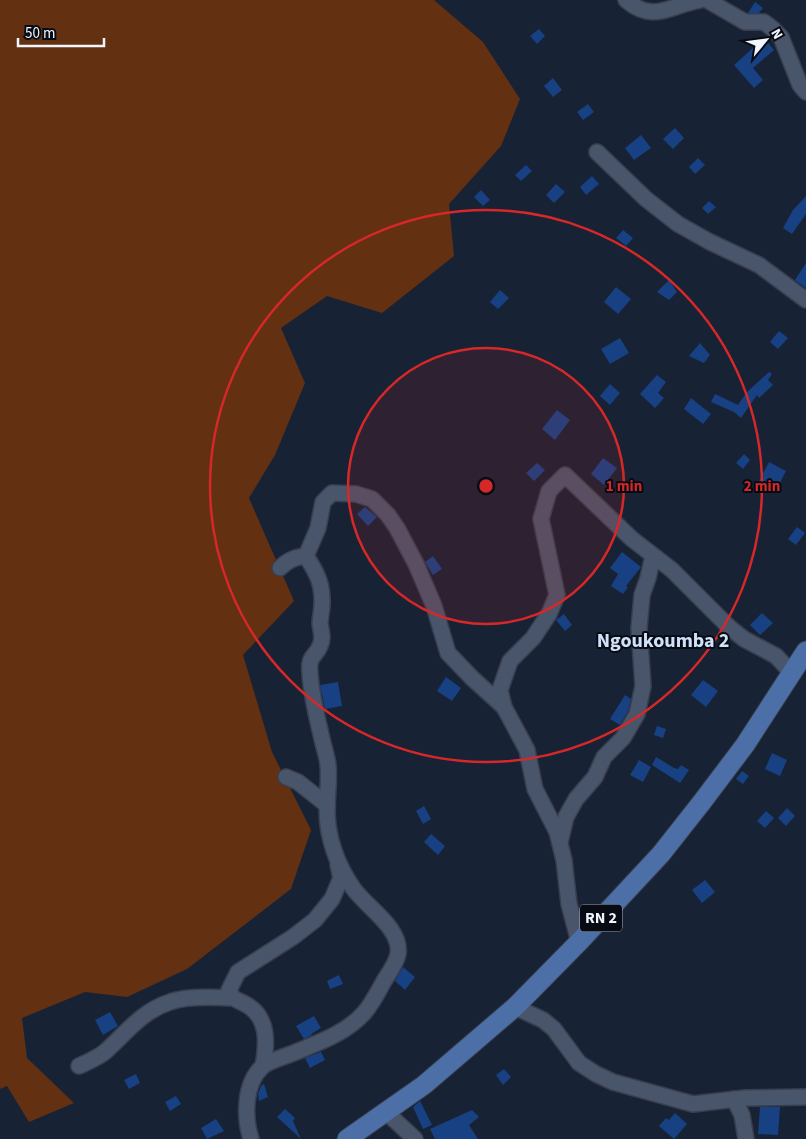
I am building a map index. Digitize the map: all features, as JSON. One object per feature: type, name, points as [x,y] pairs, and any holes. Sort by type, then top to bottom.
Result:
[{"type":"main road","name":"RN 2","points":[[347,1139],[424,1085],[515,1007],[579,942],[661,854],[745,745],[806,651]]},
{"type":"street","points":[[626,0],[636,9],[655,13],[687,2],[700,0]]},
{"type":"street","points":[[707,0],[746,22],[764,22],[773,29],[787,49],[800,85],[806,92]]},
{"type":"street","points":[[597,152],[646,199],[678,224],[710,242],[759,265],[806,300]]},
{"type":"street","points":[[579,942],[569,904],[564,860],[557,832],[535,789],[527,750],[504,707],[500,690],[510,661],[533,638],[549,614],[557,595],[541,519],[549,491],[565,475],[579,490],[597,504],[653,556],[684,581],[729,627],[744,639],[776,656],[792,673]]},
{"type":"street","points":[[306,556],[318,528],[323,502],[332,493],[356,494],[372,499],[388,515],[397,528],[416,564],[434,606],[448,653],[504,707]]},
{"type":"street","points":[[280,568],[285,562],[295,557],[306,556]]},
{"type":"street","points":[[232,998],[228,990],[238,972],[293,937],[315,920],[332,899],[341,878],[328,827],[326,806],[328,765],[313,700],[309,670],[311,658],[320,646],[322,636],[320,622],[322,587],[317,572],[306,556]]},
{"type":"street","points":[[560,843],[566,817],[576,799],[595,777],[604,757],[623,738],[637,714],[643,686],[639,628],[642,595],[653,556]]},
{"type":"street","points":[[286,777],[298,782],[326,806]]},
{"type":"street","points":[[251,1139],[247,1112],[253,1078],[263,1066],[333,1036],[353,1024],[373,1001],[392,969],[398,954],[396,940],[390,926],[354,890],[336,857]]},
{"type":"street","points":[[78,1066],[104,1052],[121,1034],[145,1015],[171,1001],[209,997],[232,998],[248,1005],[259,1015],[264,1027],[267,1047],[263,1066]]},
{"type":"street","points":[[515,1007],[543,1020],[554,1028],[579,1063],[613,1082],[693,1104],[734,1099],[806,1097]]},
{"type":"street","points":[[734,1099],[742,1115],[746,1139]]},
{"type":"street","points":[[386,1112],[415,1139]]},
{"type":"shaded area","points":[[0,0],[434,0],[483,42],[520,99],[501,146],[449,204],[454,256],[382,313],[327,296],[281,328],[305,383],[275,455],[249,498],[294,601],[243,655],[272,752],[311,830],[291,889],[187,969],[127,997],[85,992],[22,1018],[27,1058],[74,1103],[29,1122],[7,1086],[0,1089]]},
{"type":"building","points":[[755,2],[763,8],[759,13],[748,13]]},
{"type":"building","points":[[539,29],[545,36],[537,44],[530,36]]},
{"type":"building","points":[[764,38],[774,50],[753,68],[763,80],[754,88],[734,65]]},
{"type":"building","points":[[553,78],[562,90],[553,97],[544,86]]},
{"type":"building","points":[[588,104],[594,112],[583,120],[577,112]]},
{"type":"building","points":[[675,128],[684,138],[673,149],[663,139]]},
{"type":"building","points":[[641,135],[651,148],[634,160],[625,148]]},
{"type":"building","points":[[698,158],[705,165],[695,174],[689,167]]},
{"type":"building","points":[[526,165],[532,171],[521,181],[515,175]]},
{"type":"building","points":[[592,176],[599,184],[586,195],[580,187]]},
{"type":"building","points":[[556,184],[565,192],[554,203],[546,195]]},
{"type":"building","points":[[481,190],[490,200],[483,206],[474,197]]},
{"type":"building","points":[[806,196],[806,214],[792,234],[783,228],[793,210]]},
{"type":"building","points":[[709,201],[716,207],[708,214],[702,208]]},
{"type":"building","points":[[623,230],[633,238],[626,246],[616,238]]},
{"type":"building","points":[[806,263],[806,288],[795,280]]},
{"type":"building","points":[[669,280],[677,292],[669,300],[657,292]]},
{"type":"building","points":[[616,287],[631,299],[618,314],[604,302]]},
{"type":"building","points":[[500,290],[509,298],[498,309],[490,302]]},
{"type":"building","points":[[779,331],[788,338],[778,349],[770,342]]},
{"type":"building","points":[[620,338],[629,353],[610,364],[601,349]]},
{"type":"building","points":[[700,343],[710,355],[704,363],[689,356]]},
{"type":"building","points":[[769,372],[772,374],[768,380],[773,385],[759,398],[757,395],[741,418],[734,412],[711,402],[715,394],[738,405],[747,392]]},
{"type":"building","points":[[657,375],[666,382],[658,393],[664,398],[655,408],[640,394]]},
{"type":"building","points":[[610,384],[620,393],[610,405],[600,396]]},
{"type":"building","points":[[691,398],[711,414],[703,424],[684,409]]},
{"type":"building","points":[[557,410],[570,420],[555,440],[542,429]]},
{"type":"building","points":[[744,454],[750,460],[743,469],[736,463]]},
{"type":"building","points":[[603,458],[617,468],[604,485],[591,474]]},
{"type":"building","points":[[769,462],[786,471],[776,490],[759,481]]},
{"type":"building","points":[[537,463],[545,470],[534,481],[526,473]]},
{"type":"building","points":[[365,507],[377,517],[368,526],[357,514]]},
{"type":"building","points":[[797,527],[805,533],[796,545],[788,539]]},
{"type":"building","points":[[622,552],[641,567],[626,586],[628,587],[623,594],[611,586],[618,574],[610,568]]},
{"type":"building","points":[[433,556],[442,569],[433,575],[425,562]]},
{"type":"building","points":[[762,613],[773,623],[760,635],[750,625]]},
{"type":"building","points":[[564,614],[572,625],[565,631],[556,620]]},
{"type":"building","points":[[446,677],[461,688],[452,701],[437,691]]},
{"type":"building","points":[[703,680],[718,691],[706,707],[691,695]]},
{"type":"building","points":[[338,682],[342,706],[325,709],[320,685]]},
{"type":"building","points":[[625,695],[631,699],[628,711],[620,725],[610,719]]},
{"type":"building","points":[[657,726],[666,729],[663,738],[654,735]]},
{"type":"building","points":[[772,753],[787,760],[780,776],[765,769]]},
{"type":"building","points":[[656,757],[674,768],[678,769],[681,765],[689,770],[680,783],[652,765]]},
{"type":"building","points":[[639,760],[651,767],[643,782],[630,775]]},
{"type":"building","points":[[742,771],[749,776],[743,784],[736,779]]},
{"type":"building","points":[[424,806],[431,819],[423,824],[416,811]]},
{"type":"building","points":[[787,808],[795,816],[786,826],[778,818]]},
{"type":"building","points":[[766,811],[774,818],[765,828],[757,821]]},
{"type":"building","points":[[431,834],[445,846],[438,855],[424,842]]},
{"type":"building","points":[[705,880],[715,892],[702,903],[692,890]]},
{"type":"building","points":[[403,967],[415,977],[405,990],[395,981]]},
{"type":"building","points":[[339,975],[343,984],[330,989],[327,981]]},
{"type":"building","points":[[110,1012],[118,1026],[103,1035],[95,1020]]},
{"type":"building","points":[[314,1016],[321,1028],[304,1039],[296,1026]]},
{"type":"building","points":[[321,1052],[325,1060],[310,1068],[305,1058]]},
{"type":"building","points":[[504,1069],[511,1077],[503,1085],[496,1075]]},
{"type":"building","points":[[136,1074],[140,1083],[129,1089],[124,1080]]},
{"type":"building","points":[[264,1084],[268,1097],[259,1101],[258,1094],[261,1086]]},
{"type":"building","points":[[176,1096],[181,1104],[170,1111],[165,1102]]},
{"type":"building","points":[[420,1101],[432,1125],[423,1129],[413,1107]]},
{"type":"building","points":[[760,1107],[780,1107],[778,1135],[758,1134]]},
{"type":"building","points":[[285,1109],[295,1118],[293,1121],[301,1139],[277,1117]]},
{"type":"building","points":[[472,1110],[479,1117],[469,1125],[478,1139],[435,1139],[430,1129]]},
{"type":"building","points":[[675,1113],[687,1124],[674,1139],[659,1126],[666,1118],[669,1120]]},
{"type":"building","points":[[216,1119],[224,1131],[207,1139],[201,1128]]},
{"type":"district","name":"Ngoukoumba 2","points":[[663,641]]}]
